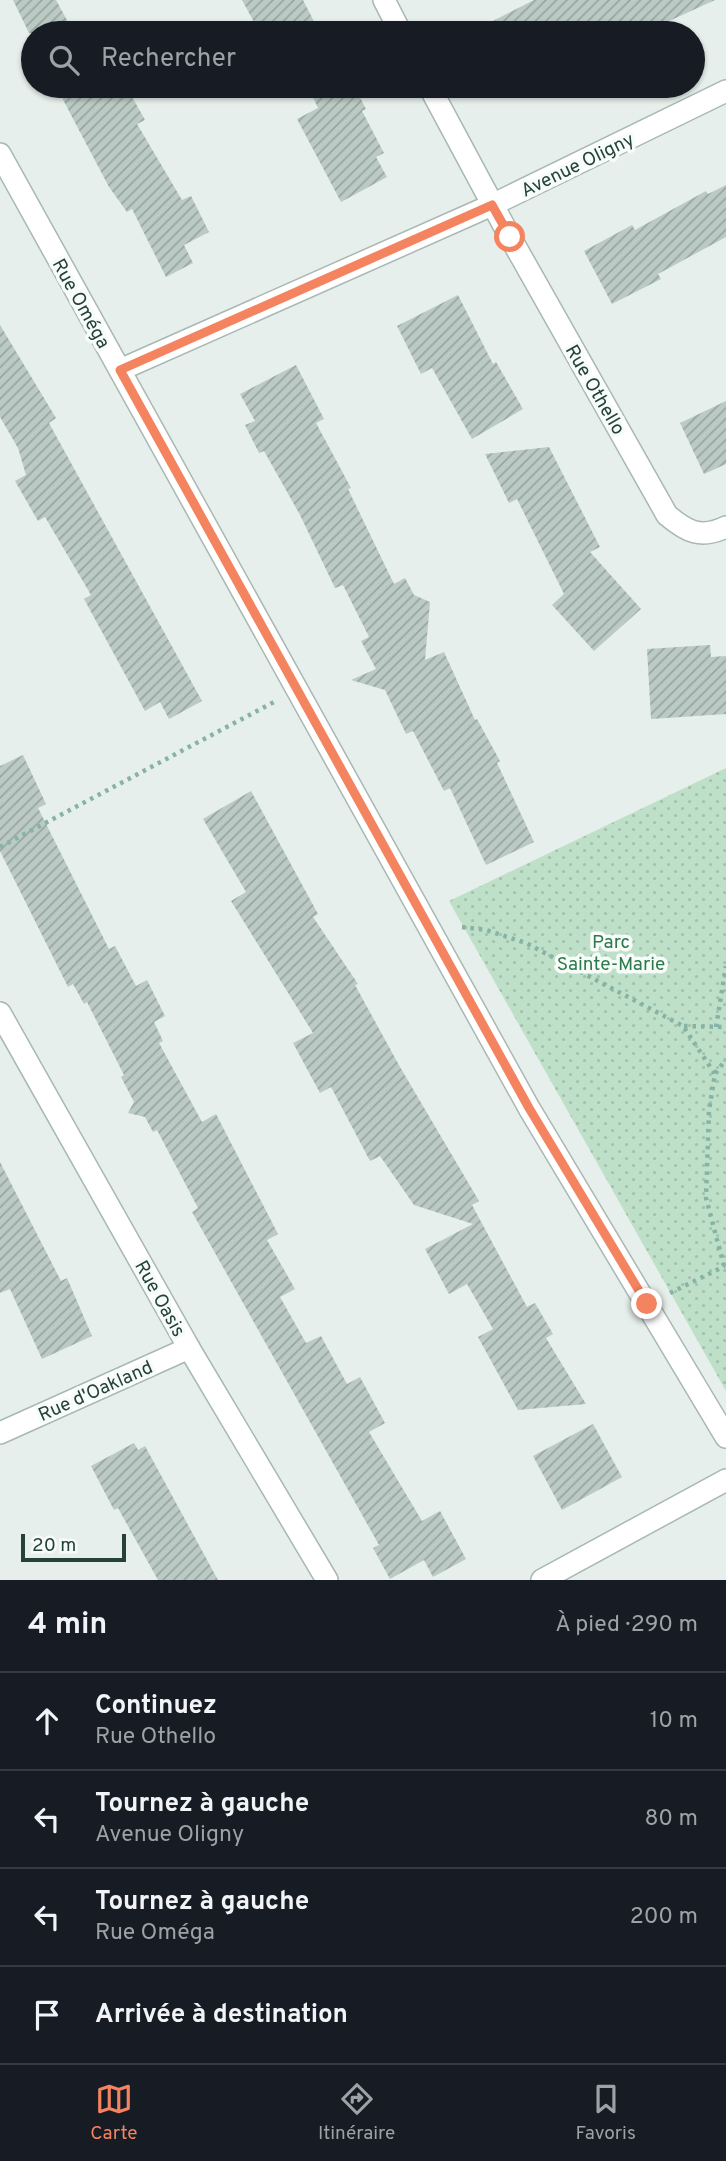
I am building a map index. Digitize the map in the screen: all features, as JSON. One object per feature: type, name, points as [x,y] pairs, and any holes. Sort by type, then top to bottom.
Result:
[{"type":"street","points":[[384,0],[395,21]]},
{"type":"street","name":"Avenue Oligny","points":[[120,370],[492,205],[726,91]]},
{"type":"street","name":"Rue Othello","points":[[435,98],[492,205],[667,515],[686,532],[715,532],[726,527]]},
{"type":"street","name":"Rue Oméga","points":[[0,154],[529,1108],[726,1437]]},
{"type":"street","name":"Rue Oasis","points":[[0,1013],[190,1348],[327,1580]]},
{"type":"street","name":"Rue d'Oakland","points":[[0,1433],[190,1348]]},
{"type":"street","points":[[541,1580],[726,1480]]},
{"type":"path","points":[[0,847],[296,690]]},
{"type":"path","points":[[429,924],[486,930],[526,943],[684,1026],[726,1027]]},
{"type":"path","points":[[716,1027],[726,966]]},
{"type":"path","points":[[684,1026],[715,1074]]},
{"type":"path","points":[[647,1304],[725,1266],[706,1198],[709,1110],[715,1074],[726,1059]]},
{"type":"green space","name":"Parc Sainte-Marie","points":[[726,768],[726,1391],[449,901]]},
{"type":"building","points":[[13,0],[56,0],[67,21],[23,21]]},
{"type":"building","points":[[242,0],[303,0],[314,21],[253,21]]},
{"type":"building","points":[[534,0],[715,0],[669,21],[493,21]]},
{"type":"building","points":[[62,98],[133,98],[145,120],[137,124],[182,200],[191,196],[209,232],[184,245],[193,263],[166,277],[132,209],[127,212],[109,187]]},
{"type":"building","points":[[313,98],[360,98],[366,109],[362,111],[384,153],[376,157],[387,177],[341,202],[297,119],[318,108]]},
{"type":"building","points":[[726,185],[726,237],[658,274],[661,279],[612,304],[584,251],[632,225],[635,230],[706,191],[708,194]]},
{"type":"building","points":[[458,295],[493,364],[496,362],[523,409],[472,439],[432,368],[421,374],[397,326]]},
{"type":"building","points":[[0,325],[56,418],[49,423],[202,701],[169,719],[160,702],[145,711],[84,599],[91,595],[45,517],[38,521],[15,481],[26,475],[18,448],[0,417]]},
{"type":"building","points":[[296,365],[324,419],[316,423],[351,488],[348,489],[394,584],[405,578],[414,595],[430,602],[425,660],[444,652],[475,720],[477,719],[500,761],[497,763],[534,842],[486,865],[450,788],[444,791],[413,731],[406,734],[385,690],[351,680],[376,669],[361,641],[369,637],[343,585],[335,588],[300,515],[264,451],[259,453],[245,425],[255,421],[240,394]]},
{"type":"building","points":[[726,401],[726,464],[704,474],[680,423]]},
{"type":"building","points":[[549,447],[600,547],[590,552],[641,609],[594,651],[552,605],[564,594],[517,499],[509,503],[485,454]]},
{"type":"building","points":[[710,645],[711,657],[726,656],[726,714],[651,719],[647,649]]},
{"type":"building","points":[[23,755],[46,804],[38,808],[109,949],[115,946],[136,986],[147,980],[165,1016],[154,1022],[163,1041],[159,1043],[202,1122],[216,1114],[278,1234],[267,1240],[295,1289],[280,1297],[306,1343],[321,1336],[347,1384],[360,1377],[385,1423],[369,1432],[422,1521],[440,1511],[466,1559],[433,1577],[424,1560],[390,1579],[373,1548],[379,1545],[192,1212],[198,1208],[157,1130],[153,1132],[145,1117],[128,1113],[134,1102],[121,1077],[124,1075],[87,1002],[84,1004],[73,984],[68,987],[0,851],[0,766]]},
{"type":"building","points":[[251,791],[318,914],[313,917],[358,984],[355,985],[400,1067],[479,1201],[472,1205],[527,1307],[535,1303],[553,1334],[546,1338],[586,1404],[518,1410],[478,1337],[493,1329],[467,1284],[449,1294],[425,1249],[473,1224],[414,1205],[380,1156],[370,1161],[331,1087],[320,1093],[293,1043],[313,1033],[231,901],[246,892],[203,819]]},
{"type":"building","points":[[0,1162],[61,1281],[67,1278],[92,1336],[42,1359],[10,1289],[0,1293]]},
{"type":"building","points":[[593,1424],[622,1477],[562,1510],[533,1456]]},
{"type":"building","points":[[134,1443],[138,1450],[145,1446],[218,1580],[158,1580],[118,1508],[114,1510],[91,1466]]},
{"type":"route","points":[[510,237],[492,205],[120,370],[529,1108],[647,1304]]}]
